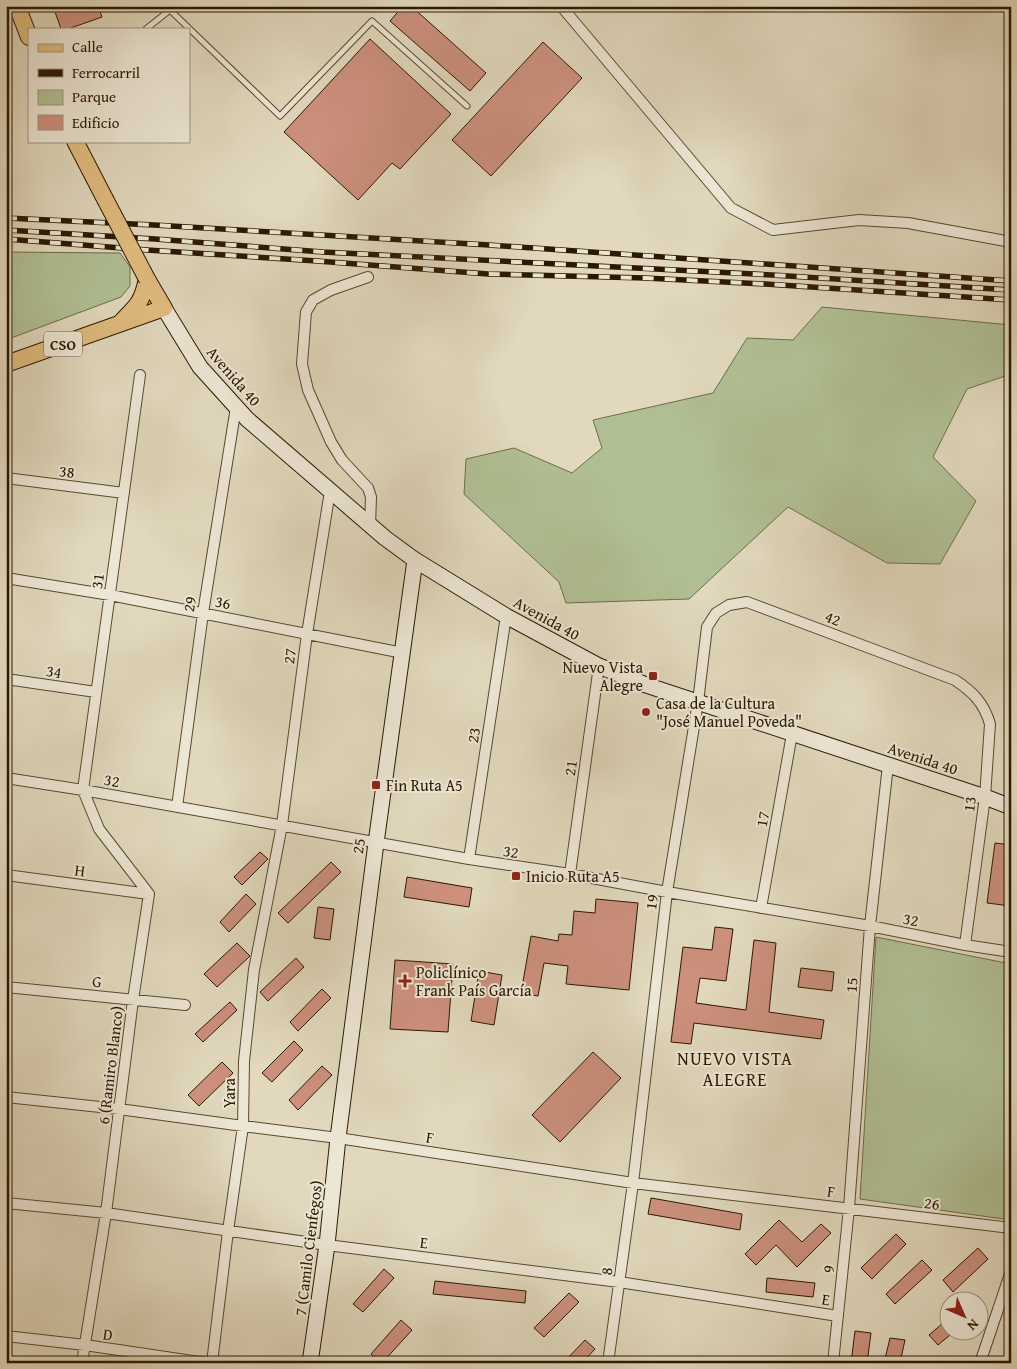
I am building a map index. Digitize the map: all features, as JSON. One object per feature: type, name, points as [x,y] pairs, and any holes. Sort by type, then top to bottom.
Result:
[{"type":"main road","points":[[17,6],[28,34]]},
{"type":"main road","points":[[76,142],[164,308]]},
{"type":"main road","name":"CSO","points":[[119,324],[138,306],[144,295],[148,279]]},
{"type":"main road","name":"CSO","points":[[6,364],[164,308]]},
{"type":"main road","name":"Avenida 40","points":[[164,308],[200,367],[247,419],[385,538],[415,560],[506,616],[599,666],[646,685],[1011,807]]},
{"type":"main road","name":"25","points":[[338,1138],[415,560]]},
{"type":"main road","name":"7 (Camilo Cienfegos)","points":[[310,1363],[327,1245],[338,1138]]},
{"type":"street","points":[[566,8],[732,208],[764,226],[773,230],[858,220],[908,224],[1011,242]]},
{"type":"street","points":[[368,277],[331,290],[313,300],[306,312],[302,364],[308,390],[331,442],[342,460],[368,488],[371,497],[370,526]]},
{"type":"street","name":"31","points":[[83,790],[140,375]]},
{"type":"street","name":"29","points":[[177,806],[203,613],[236,407]]},
{"type":"street","name":"38","points":[[6,478],[124,494]]},
{"type":"street","name":"27","points":[[282,825],[307,634],[330,491]]},
{"type":"street","name":"36","points":[[6,578],[110,595],[403,653]]},
{"type":"street","name":"42","points":[[707,627],[716,614],[729,605],[747,602],[955,680]]},
{"type":"street","name":"23","points":[[469,859],[506,616]]},
{"type":"street","name":"19","points":[[633,1183],[667,892],[698,702],[707,627]]},
{"type":"street","name":"21","points":[[570,874],[599,666]]},
{"type":"street","name":"34","points":[[6,679],[96,692]]},
{"type":"street","name":"13","points":[[955,680],[970,690],[982,705],[990,724],[985,797],[965,945]]},
{"type":"street","name":"17","points":[[761,908],[792,734]]},
{"type":"street","name":"15","points":[[849,1208],[870,926],[888,765]]},
{"type":"street","name":"32","points":[[6,778],[177,806],[469,859],[570,874],[1011,952]]},
{"type":"street","points":[[83,790],[99,829],[149,894]]},
{"type":"street","name":"Yara","points":[[212,1363],[228,1231],[244,1126],[244,1060],[254,970],[282,825]]},
{"type":"street","name":"H","points":[[6,875],[149,894]]},
{"type":"street","name":"6 (Ramiro Blanco)","points":[[82,1363],[106,1213],[133,1000],[149,894]]},
{"type":"street","name":"G","points":[[6,987],[184,1005]]},
{"type":"street","name":"F","points":[[6,1097],[119,1109],[338,1138],[633,1183],[849,1208]]},
{"type":"street","name":"8","points":[[608,1363],[633,1183]]},
{"type":"street","name":"E","points":[[6,1202],[106,1213],[327,1245],[619,1282],[838,1316]]},
{"type":"street","name":"26","points":[[849,1208],[1011,1228]]},
{"type":"street","name":"9","points":[[833,1363],[849,1208]]},
{"type":"street","points":[[980,1363],[1011,1271]]},
{"type":"street","name":"D","points":[[6,1336],[85,1345],[206,1363]]},
{"type":"lane","points":[[147,28],[173,8],[280,116],[372,21],[467,106]]},
{"type":"green space","points":[[6,252],[120,253],[130,267],[130,286],[121,297],[6,340]]},
{"type":"green space","points":[[822,307],[1011,325],[1011,374],[967,389],[933,457],[976,501],[940,564],[887,563],[788,507],[689,599],[566,603],[559,582],[464,494],[466,459],[514,448],[572,473],[602,448],[593,420],[713,393],[747,338],[793,340]]},
{"type":"green space","points":[[876,937],[1011,964],[1011,1220],[860,1199]]},
{"type":"building","points":[[53,6],[98,6],[102,17],[71,28],[61,28]]},
{"type":"building","points":[[403,6],[411,6],[486,73],[470,91],[390,21]]},
{"type":"building","points":[[370,39],[451,114],[400,169],[392,163],[358,200],[284,132]]},
{"type":"building","points":[[543,42],[582,78],[491,176],[452,140]]},
{"type":"building","points":[[995,843],[1011,845],[1011,906],[987,903]]},
{"type":"building","points":[[260,852],[268,859],[242,885],[234,877]]},
{"type":"building","points":[[331,862],[341,872],[288,923],[278,913]]},
{"type":"building","points":[[407,877],[472,888],[469,907],[404,897]]},
{"type":"building","points":[[246,894],[256,904],[229,932],[220,922]]},
{"type":"building","points":[[596,899],[638,903],[629,990],[566,984],[568,966],[544,963],[538,996],[521,993],[531,936],[558,941],[559,934],[572,935],[574,911],[595,913]]},
{"type":"building","points":[[318,907],[334,909],[330,940],[314,938]]},
{"type":"building","points":[[715,927],[733,929],[726,981],[700,978],[696,1003],[746,1010],[754,940],[776,943],[769,1012],[824,1020],[821,1039],[694,1023],[691,1044],[671,1042],[683,947],[712,950]]},
{"type":"building","points":[[237,943],[250,956],[217,987],[204,974]]},
{"type":"building","points":[[296,958],[304,967],[268,1001],[260,992]]},
{"type":"building","points":[[395,960],[453,964],[448,1032],[390,1029]]},
{"type":"building","points":[[801,968],[834,972],[832,991],[798,987]]},
{"type":"building","points":[[479,971],[502,975],[494,1025],[471,1021]]},
{"type":"building","points":[[322,989],[331,998],[298,1031],[290,1022]]},
{"type":"building","points":[[230,1002],[237,1010],[203,1042],[195,1034]]},
{"type":"building","points":[[294,1041],[303,1050],[272,1082],[262,1073]]},
{"type":"building","points":[[593,1052],[621,1078],[560,1142],[532,1115]]},
{"type":"building","points":[[222,1062],[233,1073],[199,1106],[188,1095]]},
{"type":"building","points":[[322,1066],[332,1075],[298,1110],[289,1100]]},
{"type":"building","points":[[651,1198],[742,1214],[740,1230],[648,1214]]},
{"type":"building","points":[[779,1220],[802,1242],[821,1224],[831,1233],[797,1267],[776,1245],[756,1265],[745,1254]]},
{"type":"building","points":[[896,1234],[906,1244],[872,1279],[861,1268]]},
{"type":"building","points":[[978,1248],[988,1259],[953,1292],[943,1280]]},
{"type":"building","points":[[922,1260],[932,1270],[895,1304],[886,1294]]},
{"type":"building","points":[[384,1269],[394,1278],[363,1312],[353,1304]]},
{"type":"building","points":[[767,1278],[815,1283],[813,1297],[766,1292]]},
{"type":"building","points":[[435,1281],[526,1291],[525,1303],[433,1294]]},
{"type":"building","points":[[569,1293],[579,1302],[544,1337],[534,1328]]},
{"type":"building","points":[[401,1320],[412,1330],[382,1363],[371,1354]]},
{"type":"building","points":[[940,1326],[940,1342],[942,1342],[938,1345],[929,1335]]},
{"type":"building","points":[[855,1331],[871,1333],[867,1363],[851,1363]]},
{"type":"building","points":[[890,1338],[905,1340],[900,1363],[884,1363]]},
{"type":"building","points":[[585,1340],[595,1349],[582,1363],[563,1363]]},
{"type":"railway","points":[[6,218],[489,245],[1011,281]]},
{"type":"railway","points":[[6,230],[323,252],[772,275],[1011,290]]},
{"type":"railway","points":[[6,239],[488,274],[645,278],[1011,300]]},
{"type":"place","name":"Nuevo Vista Alegre","points":[[653,676]]},
{"type":"place","name":"Casa de la Cultura \"José Manuel Poveda\"","points":[[646,712]]},
{"type":"place","name":"Fin Ruta A5","points":[[376,785]]},
{"type":"place","name":"Inicio Ruta A5","points":[[516,876]]},
{"type":"place","name":"Policlínico Frank País García","points":[[405,981]]},
{"type":"district","name":"NUEVO VISTA ALEGRE","points":[[735,1068]]}]
